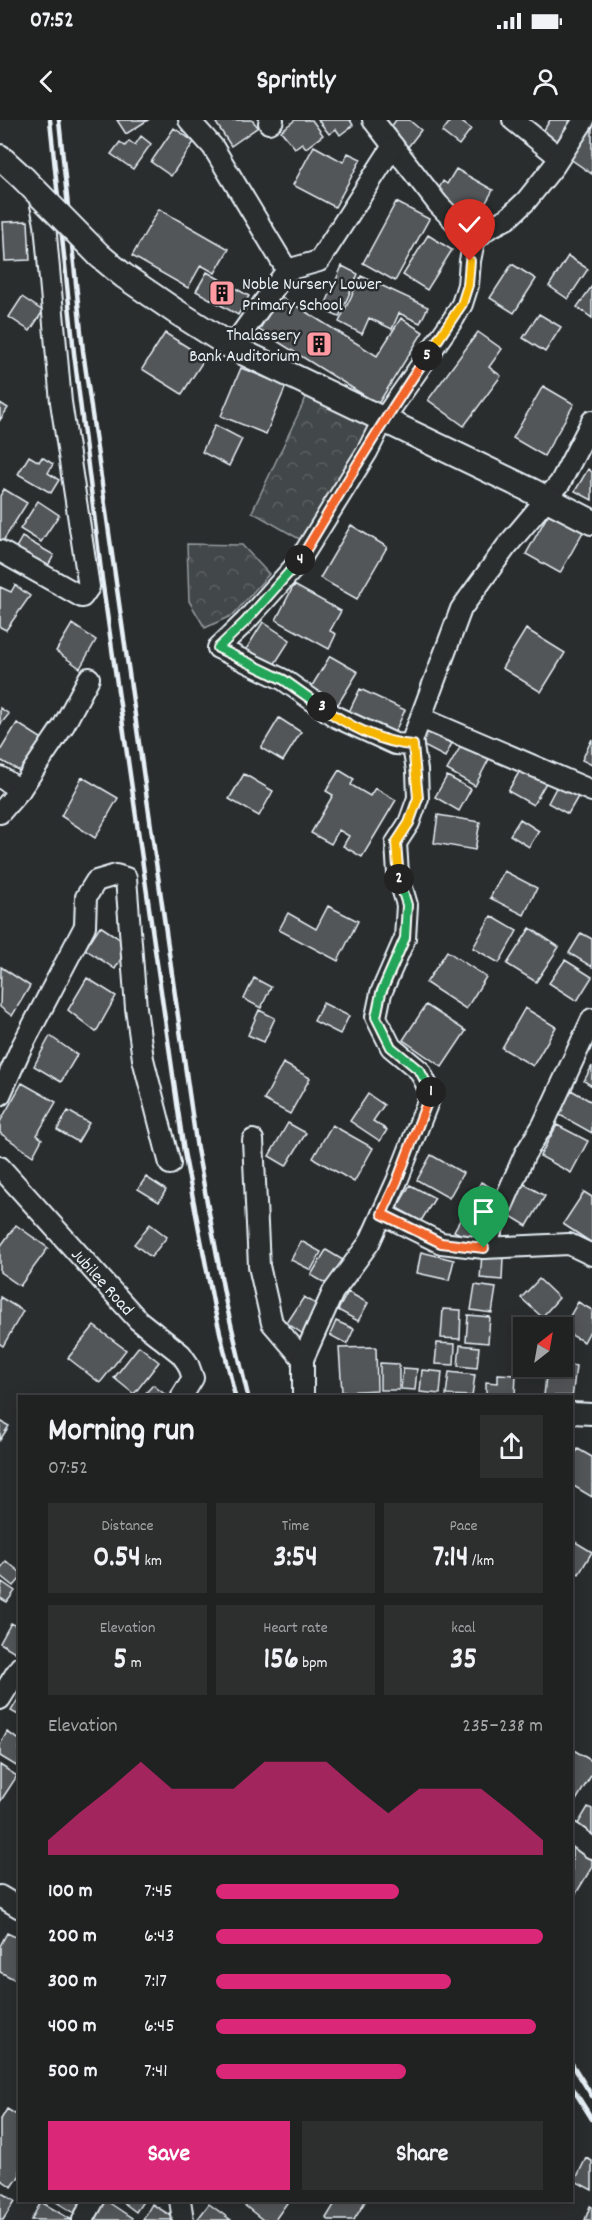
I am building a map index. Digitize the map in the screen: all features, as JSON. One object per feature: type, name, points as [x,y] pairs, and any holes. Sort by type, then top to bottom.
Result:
[{"type":"main road","points":[[0,157],[31,185],[100,256],[124,276],[232,347],[592,522]]},
{"type":"street","points":[[189,120],[213,147],[287,270]]},
{"type":"street","points":[[373,120],[438,204],[474,241]]},
{"type":"street","points":[[513,120],[560,157]]},
{"type":"street","points":[[413,745],[394,744],[336,717],[284,680],[218,648],[245,622],[298,563],[367,452],[383,420],[462,304],[468,285],[474,241],[487,229],[508,218],[526,201],[560,157],[584,120]]},
{"type":"street","points":[[232,347],[287,270],[319,261],[393,146]]},
{"type":"street","points":[[0,550],[82,597],[89,587],[61,402],[45,224],[31,185]]},
{"type":"street","points":[[303,1395],[303,1359],[333,1292],[369,1243],[431,1094],[420,1071],[391,1047],[376,1017],[381,993],[405,938],[407,905],[398,874],[396,843],[409,823],[418,798],[412,741],[461,609],[506,547],[560,483],[592,421]]},
{"type":"street","points":[[0,813],[20,790],[64,725],[89,678]]},
{"type":"street","points":[[421,717],[592,791]]},
{"type":"street","points":[[0,777],[20,790]]},
{"type":"street","points":[[0,1095],[21,1048],[85,926],[86,897],[96,881],[116,875],[126,878],[136,1008],[143,1059],[170,1164]]},
{"type":"street","points":[[484,1248],[525,1154],[543,1125],[592,1019]]},
{"type":"street","points":[[253,1140],[258,1266],[272,1323],[303,1359]]},
{"type":"street","name":"Jubilee Road","points":[[0,1167],[138,1320],[181,1354],[193,1378],[192,1393]]},
{"type":"street","points":[[382,1214],[441,1243],[484,1248],[569,1244],[592,1255]]},
{"type":"street","points":[[573,1413],[592,1414]]},
{"type":"street","points":[[0,1699],[18,1670]]},
{"type":"street","points":[[573,1834],[592,1848]]},
{"type":"street","points":[[0,1896],[18,1907]]},
{"type":"street","points":[[82,2220],[93,2202]]},
{"type":"street","points":[[180,2202],[183,2220]]},
{"type":"green space","points":[[310,389],[375,421],[301,540],[252,512]]},
{"type":"green space","points":[[187,544],[242,545],[269,574],[233,615],[205,628],[189,601]]},
{"type":"building","points":[[117,120],[148,120],[126,134]]},
{"type":"building","points":[[221,120],[252,120],[258,127],[231,146],[216,123]]},
{"type":"building","points":[[295,120],[312,120],[323,135],[306,148],[302,143],[295,148],[281,131]]},
{"type":"building","points":[[318,120],[350,120],[353,125],[340,135],[336,129],[329,134]]},
{"type":"building","points":[[396,120],[409,120],[421,130],[408,147],[388,131]]},
{"type":"building","points":[[451,120],[459,120],[471,129],[459,145],[442,132]]},
{"type":"building","points":[[550,120],[580,120],[563,148],[541,135]]},
{"type":"building","points":[[592,122],[592,174],[569,158]]},
{"type":"building","points":[[174,128],[194,142],[171,176],[151,162]]},
{"type":"building","points":[[141,136],[151,144],[133,169],[111,154],[120,142],[125,146],[129,141],[135,145]]},
{"type":"building","points":[[314,146],[343,162],[348,153],[361,159],[335,207],[293,185]]},
{"type":"building","points":[[456,169],[493,190],[477,218],[436,194],[443,181],[447,184]]},
{"type":"building","points":[[396,202],[429,219],[395,281],[363,263]]},
{"type":"building","points":[[159,209],[229,249],[215,273],[201,265],[188,288],[132,256]]},
{"type":"building","points":[[28,221],[30,260],[5,261],[3,222]]},
{"type":"building","points":[[428,235],[452,250],[427,290],[403,275]]},
{"type":"building","points":[[568,256],[588,269],[568,299],[549,286]]},
{"type":"building","points":[[512,264],[536,279],[514,313],[490,298]]},
{"type":"building","points":[[342,266],[358,274],[339,317],[323,310]]},
{"type":"building","name":"Noble Nursery Lower Primary School","points":[[207,272],[249,296],[238,315],[196,291]]},
{"type":"building","points":[[361,276],[428,307],[420,323],[399,313],[392,329],[369,318],[362,334],[339,322]]},
{"type":"building","points":[[592,286],[592,318],[577,307]]},
{"type":"building","name":"Thalassery Bank Auditorium","points":[[280,296],[377,356],[401,318],[423,332],[378,404],[259,330]]},
{"type":"building","points":[[22,297],[43,311],[30,331],[9,317]]},
{"type":"building","points":[[539,314],[561,327],[545,352],[523,338]]},
{"type":"building","points":[[478,332],[502,349],[489,367],[501,376],[464,426],[428,400]]},
{"type":"building","points":[[165,333],[205,358],[182,394],[142,369]]},
{"type":"building","points":[[241,368],[286,386],[266,434],[221,416]]},
{"type":"building","points":[[543,386],[574,404],[544,456],[513,438]]},
{"type":"building","points":[[0,403],[8,408],[0,420]]},
{"type":"building","points":[[215,425],[242,439],[229,466],[202,452]]},
{"type":"building","points":[[29,456],[39,462],[42,457],[53,464],[48,473],[59,480],[51,493],[18,474]]},
{"type":"building","points":[[588,469],[592,472],[592,500],[575,491]]},
{"type":"building","points":[[4,489],[27,503],[3,541],[0,539],[0,496]]},
{"type":"building","points":[[38,501],[59,515],[41,542],[20,529]]},
{"type":"building","points":[[550,511],[584,530],[560,573],[526,554]]},
{"type":"building","points":[[351,525],[387,547],[357,599],[320,578]]},
{"type":"building","points":[[22,537],[54,555],[45,571],[13,553]]},
{"type":"building","points":[[15,585],[30,596],[6,630],[0,627],[0,587],[11,592]]},
{"type":"building","points":[[294,585],[341,611],[330,631],[336,634],[329,649],[276,620]]},
{"type":"building","points":[[263,622],[290,640],[272,668],[245,651]]},
{"type":"building","points":[[72,624],[96,640],[80,668],[56,651]]},
{"type":"building","points":[[526,629],[565,653],[541,692],[502,668]]},
{"type":"building","points":[[330,656],[358,672],[337,706],[310,689]]},
{"type":"building","points":[[360,689],[405,710],[392,738],[347,716]]},
{"type":"building","points":[[0,708],[9,714],[0,725]]},
{"type":"building","points":[[279,718],[301,732],[283,761],[261,748]]},
{"type":"building","points":[[17,723],[44,740],[25,774],[0,760],[0,751]]},
{"type":"building","points":[[430,724],[455,737],[445,757],[420,744]]},
{"type":"building","points":[[592,739],[592,765],[582,760]]},
{"type":"building","points":[[462,744],[489,759],[475,786],[447,770]]},
{"type":"building","points":[[522,767],[547,781],[533,805],[508,791]]},
{"type":"building","points":[[339,770],[354,779],[351,785],[370,796],[375,788],[396,800],[362,857],[343,846],[349,836],[339,830],[331,844],[311,833],[333,795],[326,791]]},
{"type":"building","points":[[244,774],[273,791],[259,816],[229,799]]},
{"type":"building","points":[[447,776],[471,789],[459,811],[435,797]]},
{"type":"building","points":[[82,777],[118,798],[95,838],[61,816]]},
{"type":"building","points":[[558,784],[579,795],[568,814],[548,803]]},
{"type":"building","points":[[438,815],[480,822],[475,850],[434,843]]},
{"type":"building","points":[[520,819],[539,831],[529,847],[510,835]]},
{"type":"building","points":[[504,871],[537,888],[524,915],[490,898]]},
{"type":"building","points":[[328,906],[358,921],[338,961],[279,930],[288,913],[316,929]]},
{"type":"building","points":[[491,916],[517,931],[499,963],[473,948]]},
{"type":"building","points":[[100,926],[129,945],[115,969],[85,949]]},
{"type":"building","points":[[530,928],[559,947],[536,982],[507,964]]},
{"type":"building","points":[[581,933],[592,939],[592,967],[569,953]]},
{"type":"building","points":[[447,951],[486,977],[466,1009],[426,983]]},
{"type":"building","points":[[565,960],[592,977],[577,1001],[549,983]]},
{"type":"building","points":[[1,967],[30,986],[12,1016],[0,1007]]},
{"type":"building","points":[[87,978],[116,996],[96,1032],[68,1010]]},
{"type":"building","points":[[254,978],[271,987],[261,1008],[244,999]]},
{"type":"building","points":[[323,1003],[349,1016],[340,1034],[314,1021]]},
{"type":"building","points":[[426,1005],[466,1031],[442,1067],[403,1040]]},
{"type":"building","points":[[525,1008],[556,1027],[533,1066],[502,1048]]},
{"type":"building","points":[[259,1010],[275,1018],[264,1042],[248,1035]]},
{"type":"building","points":[[50,1036],[77,1055],[61,1082],[34,1066]]},
{"type":"building","points":[[283,1063],[310,1078],[290,1114],[264,1100]]},
{"type":"building","points":[[592,1066],[592,1086],[584,1081]]},
{"type":"building","points":[[22,1083],[56,1102],[37,1135],[42,1139],[33,1156],[0,1133],[0,1122]]},
{"type":"building","points":[[571,1090],[592,1102],[592,1133],[558,1114]]},
{"type":"building","points":[[368,1094],[384,1105],[373,1121],[387,1130],[380,1141],[350,1121]]},
{"type":"building","points":[[68,1111],[89,1123],[78,1142],[57,1130]]},
{"type":"building","points":[[288,1123],[306,1133],[286,1166],[269,1156]]},
{"type":"building","points":[[332,1125],[373,1148],[354,1182],[313,1158]]},
{"type":"building","points":[[557,1125],[588,1141],[571,1173],[540,1156]]},
{"type":"building","points":[[431,1155],[463,1173],[449,1198],[417,1180]]},
{"type":"building","points":[[146,1177],[166,1190],[159,1202],[138,1189]]},
{"type":"building","points":[[519,1181],[545,1196],[527,1226],[501,1210]]},
{"type":"building","points":[[481,1182],[503,1194],[477,1243],[454,1231]]},
{"type":"building","points":[[410,1185],[435,1198],[421,1221],[397,1208]]},
{"type":"building","points":[[584,1192],[592,1197],[592,1243],[563,1224]]},
{"type":"building","points":[[150,1224],[167,1237],[151,1257],[134,1244]]},
{"type":"building","points":[[16,1225],[48,1248],[20,1286],[0,1272],[0,1247]]},
{"type":"building","points":[[301,1241],[321,1252],[311,1270],[291,1260]]},
{"type":"building","points":[[326,1250],[348,1263],[334,1288],[311,1275]]},
{"type":"building","points":[[421,1252],[454,1260],[449,1280],[417,1273]]},
{"type":"building","points":[[482,1255],[503,1257],[502,1280],[480,1278]]},
{"type":"building","points":[[539,1279],[559,1298],[542,1317],[521,1298]]},
{"type":"building","points":[[475,1285],[496,1288],[492,1313],[471,1310]]},
{"type":"building","points":[[348,1292],[368,1303],[358,1321],[338,1310]]},
{"type":"building","points":[[0,1297],[23,1311],[3,1346],[0,1344]]},
{"type":"building","points":[[304,1297],[321,1307],[303,1334],[287,1323]]},
{"type":"building","points":[[578,1302],[592,1310],[592,1327],[584,1342],[573,1336],[573,1317],[569,1317]]},
{"type":"building","points":[[443,1309],[461,1310],[460,1339],[441,1338]]},
{"type":"building","points":[[468,1315],[490,1317],[488,1343],[466,1341]]},
{"type":"building","points":[[336,1321],[354,1329],[347,1344],[330,1335]]},
{"type":"building","points":[[94,1326],[126,1350],[100,1383],[68,1358]]},
{"type":"building","points":[[437,1343],[455,1344],[454,1365],[435,1364]]},
{"type":"building","points":[[460,1345],[479,1347],[477,1368],[458,1366]]},
{"type":"building","points":[[139,1346],[159,1362],[134,1394],[114,1378]]},
{"type":"building","points":[[376,1347],[377,1390],[342,1392],[339,1348]]},
{"type":"building","points":[[380,1363],[399,1364],[399,1390],[380,1390]]},
{"type":"building","points":[[573,1366],[576,1366],[572,1395],[544,1395],[546,1377],[573,1377]]},
{"type":"building","points":[[403,1368],[417,1369],[415,1390],[401,1389]]},
{"type":"building","points":[[422,1370],[442,1372],[440,1394],[420,1392]]},
{"type":"building","points":[[449,1372],[475,1375],[472,1395],[446,1395]]},
{"type":"building","points":[[498,1374],[513,1375],[516,1377],[515,1395],[486,1395],[486,1382],[498,1383]]},
{"type":"building","points":[[153,1385],[166,1395],[144,1395]]},
{"type":"building","points":[[0,1421],[9,1426],[0,1440]]},
{"type":"building","points":[[578,1449],[592,1457],[592,1497],[573,1486],[573,1457]]},
{"type":"building","points":[[573,1541],[592,1552],[579,1574],[573,1570]]},
{"type":"building","points":[[6,1561],[18,1570],[18,1581],[14,1586],[0,1575],[0,1569]]},
{"type":"building","points":[[2,1582],[15,1591],[7,1602],[0,1598]]},
{"type":"building","points":[[11,1623],[18,1627],[18,1654],[0,1643]]},
{"type":"building","points":[[18,1699],[18,1715],[11,1711]]},
{"type":"building","points":[[7,1732],[18,1739],[18,1767],[0,1756],[0,1745]]},
{"type":"building","points":[[573,1750],[592,1761],[592,1774],[573,1805]]},
{"type":"building","points":[[0,1765],[17,1776],[0,1802]]},
{"type":"building","points":[[588,1807],[592,1809],[592,1837],[576,1827]]},
{"type":"building","points":[[573,1847],[592,1859],[592,1867],[573,1898]]},
{"type":"building","points":[[7,1933],[18,1938],[18,1981],[0,1972],[0,1946]]},
{"type":"building","points":[[7,2109],[18,2116],[18,2178],[12,2187],[0,2179],[0,2121]]},
{"type":"building","points":[[586,2158],[592,2161],[592,2190],[575,2181]]},
{"type":"building","points":[[0,2192],[15,2201],[3,2220],[0,2220]]},
{"type":"building","points":[[41,2202],[72,2220],[31,2220]]},
{"type":"building","points":[[56,2202],[80,2202],[74,2213]]},
{"type":"building","points":[[104,2202],[108,2202],[132,2218],[131,2220],[92,2220]]},
{"type":"building","points":[[123,2202],[143,2202],[136,2212]]},
{"type":"building","points":[[240,2202],[288,2202],[275,2220],[263,2220]]},
{"type":"building","points":[[336,2202],[365,2202],[354,2220],[326,2218]]},
{"type":"building","points":[[152,2204],[178,2220],[143,2220]]},
{"type":"building","points":[[209,2204],[231,2220],[197,2220]]},
{"type":"building","points":[[590,2206],[592,2207],[592,2220],[585,2220]]},
{"type":"railway","points":[[50,120],[74,353],[102,579],[184,1152],[214,1307],[235,1395]]},
{"type":"railway","points":[[59,120],[83,351],[197,1149],[226,1303],[248,1395]]},
{"type":"railway","points":[[573,2066],[592,2096]]},
{"type":"railway","points":[[573,2089],[592,2119]]},
{"type":"place","name":"Noble Nursery Lower Primary School","points":[[222,293]]},
{"type":"place","name":"Thalassery Bank Auditorium","points":[[319,344]]},
{"type":"route","points":[[470,261],[468,285],[462,304],[383,420],[367,452],[298,563],[276,590],[218,648],[284,680],[336,717],[394,744],[413,745],[418,798],[409,823],[396,843],[398,874],[407,905],[405,938],[381,993],[376,1017],[391,1047],[420,1071],[431,1094],[382,1214],[441,1243],[484,1248]]}]
